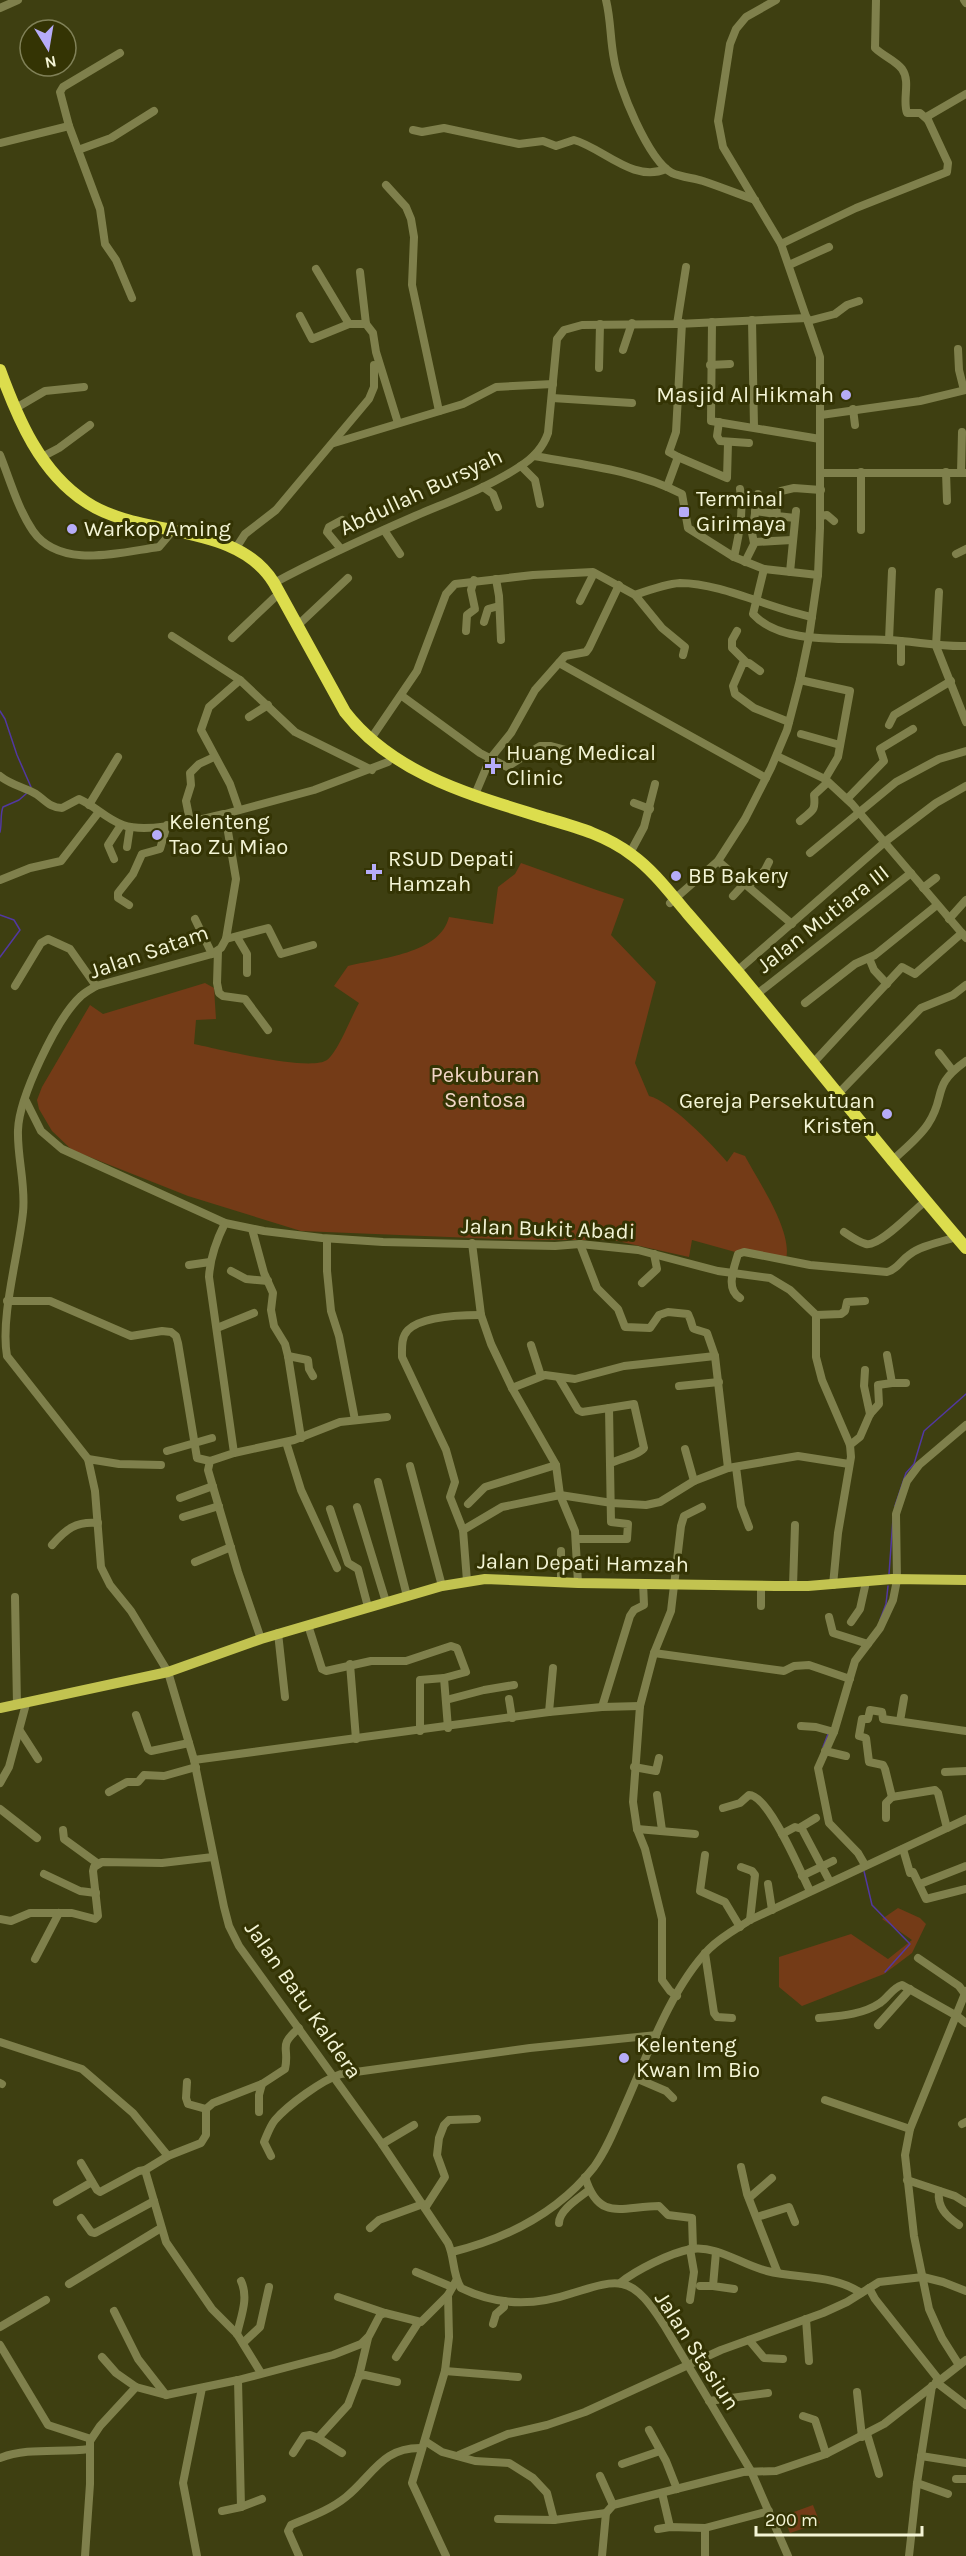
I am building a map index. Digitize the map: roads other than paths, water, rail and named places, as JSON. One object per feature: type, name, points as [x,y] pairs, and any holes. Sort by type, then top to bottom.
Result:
[{"type":"highway","points":[[0,370],[16,408],[42,457],[68,488],[99,510],[124,519],[180,531],[236,548],[263,567],[345,712],[384,752],[433,779],[474,797],[598,842],[634,864],[673,901],[847,1110],[966,1248]]},
{"type":"highway","points":[[0,388],[20,432],[58,487],[88,509],[109,518],[214,548],[243,560],[254,570],[274,598],[336,711],[356,735],[388,762],[430,783],[597,834],[630,853],[737,971],[814,1062],[847,1110],[921,1205],[966,1257]]},
{"type":"main road","name":"Jalan Depati Hamzah","points":[[0,1708],[168,1672],[261,1638],[442,1586],[467,1581],[485,1579],[578,1583],[793,1586],[897,1580],[966,1580]]},
{"type":"street","points":[[0,8],[18,0]]},
{"type":"street","points":[[606,0],[614,60],[627,104],[648,144],[666,169],[674,174],[755,200]]},
{"type":"street","points":[[673,901],[718,861],[745,819],[777,756],[800,680],[818,575],[820,357],[781,244],[721,144],[718,121],[730,44],[736,30],[746,17],[776,0]]},
{"type":"street","points":[[781,244],[856,208],[946,172],[948,163],[928,120],[920,113],[907,113],[904,72],[875,48],[876,0]]},
{"type":"street","points":[[120,53],[61,88],[61,95],[69,126],[100,209],[105,244],[117,260],[132,298]]},
{"type":"street","points":[[928,120],[930,114],[966,94]]},
{"type":"street","points":[[78,150],[105,141],[154,111]]},
{"type":"street","points":[[0,143],[69,126]]},
{"type":"street","points":[[413,130],[422,132],[444,128],[482,138],[519,144],[543,141],[556,146],[574,140],[630,168],[660,171],[666,169]]},
{"type":"street","points":[[387,185],[406,207],[411,219],[414,237],[412,285],[439,411]]},
{"type":"street","points":[[789,265],[829,247]]},
{"type":"street","points":[[686,267],[679,324],[676,432],[669,452],[727,478],[728,442]]},
{"type":"street","points":[[316,269],[349,324]]},
{"type":"street","points":[[360,272],[366,324],[373,333],[376,352],[398,423]]},
{"type":"street","name":"Abdullah Bursyah","points":[[274,583],[341,549],[483,487],[534,456],[546,438],[557,339],[560,334],[574,327],[632,323],[679,324],[808,320],[835,314],[847,305],[859,301]]},
{"type":"street","points":[[300,316],[312,339],[349,324],[366,324]]},
{"type":"street","points":[[752,320],[754,427]]},
{"type":"street","points":[[712,322],[710,419],[712,422],[820,439]]},
{"type":"street","points":[[623,350],[632,323]]},
{"type":"street","points":[[599,368],[600,324]]},
{"type":"street","points":[[821,415],[920,401],[965,390],[959,370],[958,349]]},
{"type":"street","points":[[710,365],[730,364]]},
{"type":"street","points":[[236,548],[244,534],[276,510],[333,444],[372,393],[375,381],[374,365]]},
{"type":"street","points":[[333,444],[463,404],[497,386],[553,384]]},
{"type":"street","points":[[16,408],[39,393],[84,387]]},
{"type":"street","points":[[552,398],[632,403]]},
{"type":"street","points":[[853,409],[855,425]]},
{"type":"street","points":[[719,423],[718,440],[749,443]]},
{"type":"street","points":[[42,457],[59,448],[90,425]]},
{"type":"street","points":[[820,473],[964,473],[962,432]]},
{"type":"street","points":[[0,455],[28,521],[41,539],[61,552],[87,555],[159,547],[170,534]]},
{"type":"street","points":[[534,456],[619,470],[667,487],[684,496],[686,524],[692,532],[734,557],[764,569],[818,575]]},
{"type":"street","points":[[667,487],[678,457]]},
{"type":"street","points":[[520,466],[535,480],[540,504]]},
{"type":"street","points":[[861,472],[861,530]]},
{"type":"street","points":[[946,472],[947,501]]},
{"type":"street","points":[[483,487],[493,494],[498,507]]},
{"type":"street","points":[[776,514],[777,499],[782,490],[794,488],[820,490]]},
{"type":"street","points":[[734,557],[740,533],[740,489]]},
{"type":"street","points":[[745,562],[754,543],[752,532],[758,494]]},
{"type":"street","points":[[755,511],[776,514],[779,518],[796,514],[790,572]]},
{"type":"street","points":[[820,516],[828,516],[834,521]]},
{"type":"street","points":[[341,549],[327,532],[329,527],[342,520]]},
{"type":"street","points":[[384,530],[400,554]]},
{"type":"street","points":[[33,545],[41,539]]},
{"type":"street","points":[[754,543],[761,540],[792,540]]},
{"type":"street","points":[[956,554],[966,549]]},
{"type":"street","points":[[764,569],[753,614],[777,630],[809,637],[966,646]]},
{"type":"street","points":[[889,640],[892,571]]},
{"type":"street","points":[[580,601],[594,573]]},
{"type":"street","points":[[370,740],[417,671],[451,586],[474,580],[594,573],[635,596],[662,628],[685,647],[683,655]]},
{"type":"street","points":[[297,627],[348,578]]},
{"type":"street","points":[[496,579],[501,640]]},
{"type":"street","points":[[466,631],[467,615],[475,609],[471,587],[474,580]]},
{"type":"street","points":[[635,596],[681,583],[755,599],[812,617]]},
{"type":"street","points":[[474,797],[490,759],[511,733],[535,690],[566,656],[587,650],[619,585]]},
{"type":"street","points":[[939,592],[936,646],[966,722]]},
{"type":"street","points":[[232,638],[274,598]]},
{"type":"street","points":[[484,622],[487,610],[499,606]]},
{"type":"street","points":[[737,632],[732,640],[732,648],[746,662],[760,671]]},
{"type":"street","points":[[172,636],[240,680],[295,732],[372,770]]},
{"type":"street","points":[[901,641],[901,662]]},
{"type":"street","points":[[746,662],[742,665],[733,686],[735,694],[772,717],[789,722]]},
{"type":"street","points":[[560,663],[766,778]]},
{"type":"street","points":[[239,810],[230,784],[201,731],[204,715],[212,704],[240,680]]},
{"type":"street","points":[[800,680],[850,691],[838,757],[826,781],[814,795],[816,804],[814,808],[800,821]]},
{"type":"street","points":[[889,725],[894,715],[951,681]]},
{"type":"street","points":[[402,696],[490,759],[510,767],[540,746],[566,750]]},
{"type":"street","points":[[249,717],[268,705]]},
{"type":"street","points":[[847,799],[884,761],[880,749],[913,729]]},
{"type":"street","points":[[801,734],[840,745]]},
{"type":"street","points":[[810,854],[896,782],[926,765],[966,751]]},
{"type":"street","points":[[777,756],[826,781],[860,811],[936,905],[964,935],[916,974],[903,966],[814,1062]]},
{"type":"street","points":[[89,805],[117,757]]},
{"type":"street","points":[[190,821],[186,801],[191,785],[190,772],[199,764],[214,757]]},
{"type":"street","points":[[0,776],[17,787],[36,794],[58,809],[78,799],[98,813],[130,827],[167,825],[224,814],[314,790],[372,770],[388,762]]},
{"type":"street","points":[[630,853],[645,827],[655,784]]},
{"type":"street","points":[[737,971],[886,841],[936,803],[966,786]]},
{"type":"street","points":[[634,803],[650,809]]},
{"type":"street","points":[[0,880],[30,868],[61,861],[98,813]]},
{"type":"street","name":"Jalan Satam","points":[[88,1459],[7,1356],[3,1332],[24,1210],[18,1134],[19,1118],[26,1101],[30,1080],[64,1019],[80,997],[96,986],[215,952],[225,939],[236,876],[224,814]]},
{"type":"street","points":[[114,859],[108,845],[121,825]]},
{"type":"street","points":[[129,905],[118,897],[118,893],[133,874],[142,854],[160,849],[167,825]]},
{"type":"street","points":[[127,847],[130,827]]},
{"type":"street","points":[[718,861],[792,924]]},
{"type":"street","points":[[733,896],[767,866],[776,880]]},
{"type":"street","name":"Jalan Mutiara III","points":[[756,994],[911,873]]},
{"type":"street","points":[[923,888],[936,878]]},
{"type":"street","points":[[949,919],[966,900]]},
{"type":"street","points":[[805,1003],[855,964],[869,958],[936,905]]},
{"type":"street","points":[[195,919],[215,952],[220,994],[245,999],[268,1030]]},
{"type":"street","points":[[225,939],[268,928],[281,954],[313,945]]},
{"type":"street","points":[[237,937],[247,954],[247,973]]},
{"type":"street","points":[[15,986],[41,943],[48,939],[70,949],[96,986]]},
{"type":"street","points":[[869,958],[874,970],[887,984]]},
{"type":"street","points":[[838,1094],[921,1008],[953,995],[966,985]]},
{"type":"street","points":[[939,1053],[953,1071]]},
{"type":"street","points":[[891,1162],[927,1127],[933,1115],[939,1089],[953,1071],[966,1061]]},
{"type":"street","name":"Jalan Bukit Abadi","points":[[26,1101],[41,1131],[62,1149],[225,1223],[327,1239],[555,1246],[580,1244],[627,1248],[718,1271],[778,1281],[802,1300],[816,1315]]},
{"type":"street","points":[[844,1232],[866,1244],[871,1244],[880,1240],[921,1205]]},
{"type":"street","points":[[225,1223],[210,1262],[209,1277],[234,1453]]},
{"type":"street","points":[[252,1229],[273,1293],[271,1310],[274,1326],[285,1344],[302,1438]]},
{"type":"street","points":[[327,1239],[327,1271],[332,1311],[343,1354],[355,1420]]},
{"type":"street","points":[[740,1298],[734,1294],[731,1287],[738,1254],[744,1252],[810,1265],[886,1272],[894,1270],[908,1255],[950,1239]]},
{"type":"street","points":[[472,1243],[481,1315],[496,1358],[556,1465],[560,1495],[576,1539],[578,1583]]},
{"type":"street","points":[[580,1244],[597,1288],[618,1309],[625,1327],[650,1328],[658,1315],[668,1312],[688,1314],[692,1329],[695,1332],[707,1333],[715,1356],[732,1467],[741,1506],[749,1527]]},
{"type":"street","points":[[642,1284],[657,1269],[654,1254]]},
{"type":"street","points":[[189,1265],[210,1262]]},
{"type":"street","points":[[231,1271],[254,1282],[268,1281]]},
{"type":"street","points":[[7,1301],[50,1301],[131,1336],[162,1331],[171,1332],[176,1336],[199,1460],[210,1461],[234,1453],[302,1438],[324,1427],[355,1420],[387,1417]]},
{"type":"street","points":[[833,1585],[850,1445],[822,1380],[816,1357],[818,1325],[816,1315],[841,1314],[845,1311],[847,1302],[865,1301]]},
{"type":"street","points":[[217,1328],[254,1313]]},
{"type":"street","points":[[467,1581],[463,1530],[450,1497],[450,1492],[455,1485],[449,1458],[402,1357],[402,1345],[408,1330],[417,1324],[449,1317],[481,1315]]},
{"type":"street","points":[[531,1345],[541,1376]]},
{"type":"street","points":[[887,1355],[892,1383]]},
{"type":"street","points":[[288,1356],[308,1360],[309,1370],[314,1376]]},
{"type":"street","points":[[512,1388],[541,1376],[575,1379],[624,1366],[715,1356]]},
{"type":"street","points":[[865,1370],[864,1386],[870,1414]]},
{"type":"street","points":[[559,1378],[578,1410],[582,1412],[634,1404],[644,1448],[640,1452],[611,1463]]},
{"type":"street","points":[[679,1386],[718,1382]]},
{"type":"street","points":[[850,1445],[860,1437],[870,1414],[879,1404],[878,1385],[906,1383]]},
{"type":"street","points":[[576,1539],[627,1539],[628,1524],[611,1522],[609,1408]]},
{"type":"street","points":[[862,1867],[858,1853],[828,1820],[818,1773],[846,1677],[865,1642],[889,1611],[897,1580],[896,1514],[908,1481],[919,1465],[966,1425]]},
{"type":"street","points":[[167,1451],[212,1438]]},
{"type":"street","points":[[286,1442],[301,1490],[338,1568]]},
{"type":"street","points":[[685,1449],[694,1481]]},
{"type":"street","points":[[463,1530],[502,1507],[560,1495],[612,1503],[646,1505],[657,1503],[694,1481],[732,1467],[798,1456],[849,1464]]},
{"type":"street","points":[[88,1459],[119,1464],[161,1465]]},
{"type":"street","name":"Jalan Batu Kaldera","points":[[88,1459],[98,1523],[98,1554],[110,1585],[131,1611],[168,1672],[195,1764],[224,1907],[236,1941],[382,2144],[452,2252]]},
{"type":"street","points":[[210,1461],[208,1470],[261,1638]]},
{"type":"street","points":[[468,1504],[485,1487],[556,1465]]},
{"type":"street","points":[[410,1466],[442,1586]]},
{"type":"street","points":[[378,1482],[407,1596]]},
{"type":"street","points":[[180,1498],[213,1486]]},
{"type":"street","points":[[183,1517],[219,1506]]},
{"type":"street","points":[[357,1507],[386,1602]]},
{"type":"street","points":[[677,1996],[662,1980],[662,1919],[633,1805],[634,1767],[640,1706],[654,1653],[670,1616],[676,1584],[679,1537],[684,1516],[702,1507]]},
{"type":"street","points":[[330,1509],[348,1563],[358,1569],[368,1607]]},
{"type":"street","points":[[52,1545],[70,1527],[84,1522],[98,1523]]},
{"type":"street","points":[[793,1586],[795,1524]]},
{"type":"street","points":[[195,1562],[231,1547]]},
{"type":"street","points":[[561,1551],[561,1582]]},
{"type":"street","points":[[851,1622],[860,1609],[866,1582]]},
{"type":"street","points":[[602,1707],[630,1616],[634,1610],[644,1605],[644,1583]]},
{"type":"street","points":[[761,1586],[761,1606]]},
{"type":"street","points":[[0,1783],[9,1767],[20,1731],[22,1705],[15,1597]]},
{"type":"street","points":[[828,1617],[833,1633],[865,1642]]},
{"type":"street","points":[[308,1625],[324,1670],[371,1661],[406,1661],[454,1647],[461,1653],[466,1672],[444,1678],[420,1680],[420,1731]]},
{"type":"street","points":[[278,1633],[285,1697]]},
{"type":"street","points":[[654,1653],[784,1671],[794,1666],[809,1665],[846,1677]]},
{"type":"street","points":[[350,1664],[356,1739]]},
{"type":"street","points":[[549,1712],[553,1668]]},
{"type":"street","points":[[444,1678],[448,1728]]},
{"type":"street","points":[[446,1700],[514,1685]]},
{"type":"street","points":[[900,1720],[904,1698]]},
{"type":"street","points":[[509,1699],[512,1718]]},
{"type":"street","points":[[109,1792],[128,1782],[138,1782],[144,1775],[164,1776],[195,1764],[549,1712],[640,1706]]},
{"type":"street","points":[[892,1797],[885,1768],[883,1765],[868,1762],[866,1738],[859,1736],[862,1719],[868,1719],[870,1710],[882,1712],[883,1719],[966,1731]]},
{"type":"street","points":[[136,1715],[148,1749],[151,1751],[189,1743]]},
{"type":"street","points":[[801,1726],[830,1730]]},
{"type":"street","points":[[20,1731],[38,1759]]},
{"type":"street","points":[[825,1751],[846,1756]]},
{"type":"street","points":[[634,1767],[656,1771],[659,1758]]},
{"type":"street","points":[[945,1772],[966,1771]]},
{"type":"street","points":[[885,1818],[884,1809],[892,1797],[935,1790],[938,1793],[946,1828]]},
{"type":"street","points":[[723,1808],[740,1803],[749,1795],[755,1795],[768,1808],[810,1892]]},
{"type":"street","points":[[657,1796],[662,1830]]},
{"type":"street","points":[[0,1809],[37,1838]]},
{"type":"street","points":[[782,1834],[816,1818]]},
{"type":"street","points":[[445,2556],[412,2483],[445,2371],[452,2287],[452,2252],[506,2235],[539,2218],[566,2197],[585,2177],[596,2164],[677,1996],[705,1953],[727,1934],[750,1920],[966,1819]]},
{"type":"street","points":[[801,1827],[830,1882]]},
{"type":"street","points":[[638,1829],[695,1834]]},
{"type":"street","points":[[63,1830],[64,1839],[97,1863],[162,1863],[213,1857]]},
{"type":"street","points":[[903,1849],[910,1873],[913,1872],[927,1900],[966,1889]]},
{"type":"street","points":[[705,1855],[700,1891],[725,1902],[740,1927]]},
{"type":"street","points":[[802,1875],[833,1861]]},
{"type":"street","points":[[0,1919],[11,1921],[30,1913],[72,1913],[95,1919],[98,1916],[93,1871],[97,1863]]},
{"type":"street","points":[[920,1884],[966,1866]]},
{"type":"street","points":[[741,1867],[753,1871],[755,1875],[750,1920]]},
{"type":"street","points":[[44,1874],[80,1891],[96,1893]]},
{"type":"street","points":[[768,1884],[772,1910]]},
{"type":"street","points":[[34,1959],[59,1913]]},
{"type":"street","points":[[705,1953],[714,2013],[717,2017],[732,2018]]},
{"type":"street","points":[[756,2481],[766,2473],[826,2454],[864,2436],[884,2424],[963,2363],[929,2309],[914,2236],[905,2155],[910,2129],[965,1992],[918,1958]]},
{"type":"street","points":[[819,2018],[857,2013],[879,2004],[899,1985],[910,1989],[966,2023]]},
{"type":"street","points":[[879,2025],[910,1989]]},
{"type":"street","points":[[81,2163],[100,2192],[168,2156],[197,2145],[204,2140],[206,2109],[213,2103],[262,2084],[285,2069],[284,2046],[287,2038],[299,2028]]},
{"type":"street","points":[[271,2156],[264,2142],[274,2122],[285,2110],[333,2076],[414,2062],[657,2035]]},
{"type":"street","points":[[0,2042],[82,2069],[133,2113],[168,2156]]},
{"type":"street","points":[[638,2079],[666,2091],[673,2098]]},
{"type":"street","points":[[187,2082],[188,2104],[206,2109]]},
{"type":"street","points":[[259,2112],[259,2095],[262,2084]]},
{"type":"street","points":[[825,2100],[910,2129]]},
{"type":"street","points":[[370,2229],[379,2220],[424,2206],[446,2177],[437,2155],[444,2125],[449,2120],[477,2120]]},
{"type":"street","points":[[382,2144],[414,2125]]},
{"type":"street","points":[[741,2167],[749,2198],[777,2271]]},
{"type":"street","points":[[145,2170],[166,2242],[212,2309],[237,2334],[261,2373]]},
{"type":"street","points":[[585,2177],[596,2202],[626,2210],[659,2206],[668,2215],[690,2217],[694,2222],[692,2249],[694,2272],[690,2300]]},
{"type":"street","points":[[749,2198],[772,2178]]},
{"type":"street","points":[[907,2180],[966,2203]]},
{"type":"street","points":[[57,2202],[92,2182]]},
{"type":"street","points":[[559,2223],[559,2218],[568,2208],[589,2190]]},
{"type":"street","points":[[939,2191],[940,2205],[949,2218],[959,2225]]},
{"type":"street","points":[[81,2217],[91,2232],[95,2233],[154,2201]]},
{"type":"street","points":[[757,2217],[789,2206],[795,2222]]},
{"type":"street","points":[[69,2284],[161,2228]]},
{"type":"street","points":[[416,2272],[452,2287],[504,2301],[538,2303],[598,2286],[620,2283],[644,2268],[692,2249],[716,2252],[767,2271],[824,2278],[852,2287],[861,2293]]},
{"type":"street","points":[[713,2286],[716,2252]]},
{"type":"street","points":[[459,2455],[508,2434],[547,2425],[585,2412],[688,2365],[847,2302],[869,2288],[891,2280],[923,2277],[966,2291]]},
{"type":"street","points":[[237,2334],[244,2305],[244,2288],[241,2281]]},
{"type":"street","name":"Jalan Stasiun","points":[[620,2283],[636,2291],[649,2304],[688,2365],[751,2471],[788,2556]]},
{"type":"street","points":[[700,2286],[734,2289]]},
{"type":"street","points":[[243,2343],[260,2327],[269,2287]]},
{"type":"street","points":[[396,2357],[418,2323],[424,2320],[452,2287]]},
{"type":"street","points":[[869,2288],[936,2383],[966,2405]]},
{"type":"street","points":[[338,2297],[418,2323]]},
{"type":"street","points":[[0,2327],[45,2300]]},
{"type":"street","points":[[493,2324],[496,2314],[504,2307],[504,2301]]},
{"type":"street","points":[[114,2311],[138,2359],[166,2395]]},
{"type":"street","points":[[318,2438],[348,2404],[359,2376],[369,2336],[377,2319],[385,2313]]},
{"type":"street","points":[[806,2319],[809,2361]]},
{"type":"street","points":[[102,2357],[116,2373],[136,2387],[166,2395],[238,2380],[348,2349],[361,2344],[369,2336]]},
{"type":"street","points":[[749,2340],[764,2358],[783,2359]]},
{"type":"street","points":[[0,2345],[48,2424],[91,2439]]},
{"type":"street","points":[[445,2371],[518,2377]]},
{"type":"street","points":[[359,2376],[365,2375],[397,2382]]},
{"type":"street","points":[[238,2380],[241,2508]]},
{"type":"street","points":[[909,2556],[921,2456],[936,2383]]},
{"type":"street","points":[[85,2556],[91,2439],[136,2387]]},
{"type":"street","points":[[197,2556],[183,2483],[202,2388]]},
{"type":"street","points":[[856,2392],[864,2436],[879,2474]]},
{"type":"street","points":[[709,2401],[768,2393]]},
{"type":"street","points":[[803,2416],[815,2420],[826,2454]]},
{"type":"street","points":[[649,2430],[677,2489]]},
{"type":"street","points":[[293,2453],[304,2436],[310,2435],[342,2453]]},
{"type":"street","points":[[296,2556],[288,2531],[291,2525],[345,2498],[391,2453],[424,2445],[475,2461],[509,2463],[533,2478],[547,2493],[554,2520]]},
{"type":"street","points":[[0,2458],[35,2451],[64,2452],[89,2449]]},
{"type":"street","points":[[622,2464],[660,2451]]},
{"type":"street","points":[[921,2456],[966,2463]]},
{"type":"street","points":[[602,2556],[606,2513],[613,2505],[751,2471],[766,2473]]},
{"type":"street","points":[[600,2476],[613,2505]]},
{"type":"street","points":[[956,2479],[966,2479]]},
{"type":"street","points":[[917,2483],[948,2494]]},
{"type":"street","points":[[662,2493],[670,2527]]},
{"type":"street","points":[[222,2511],[241,2508],[262,2499]]},
{"type":"street","points":[[658,2529],[705,2528],[769,2511]]},
{"type":"street","points":[[498,2519],[554,2520],[606,2513]]},
{"type":"street","points":[[705,2528],[705,2556]]},
{"type":"waterway","points":[[0,711],[31,787]]},
{"type":"waterway","points":[[0,832],[3,807],[19,800],[27,793]]},
{"type":"waterway","points":[[0,915],[14,920],[20,930],[0,957]]},
{"type":"waterway","points":[[895,1506],[906,1473],[914,1464],[924,1431],[966,1394]]},
{"type":"waterway","points":[[889,1574],[893,1519]]},
{"type":"waterway","points":[[880,1620],[886,1604],[888,1586]]},
{"type":"waterway","points":[[823,1747],[828,1734]]},
{"type":"waterway","points":[[864,1871],[872,1905],[910,1944],[885,1972]]},
{"type":"place","name":"Masjid Al Hikmah","points":[[846,395]]},
{"type":"place","name":"Terminal Girimaya","points":[[684,512]]},
{"type":"place","name":"Warkop Aming","points":[[72,529]]},
{"type":"place","name":"Huang Medical Clinic","points":[[493,766]]},
{"type":"place","name":"Kelenteng Tao Zu Miao","points":[[157,835]]},
{"type":"place","name":"RSUD Depati Hamzah","points":[[374,872]]},
{"type":"place","name":"BB Bakery","points":[[676,876]]},
{"type":"place","name":"Gereja Persekutuan Kristen","points":[[887,1114]]},
{"type":"place","name":"Kelenteng Kwan Im Bio","points":[[624,2058]]},
{"type":"park label","name":"Pekuburan Sentosa","points":[[485,1088]]}]
